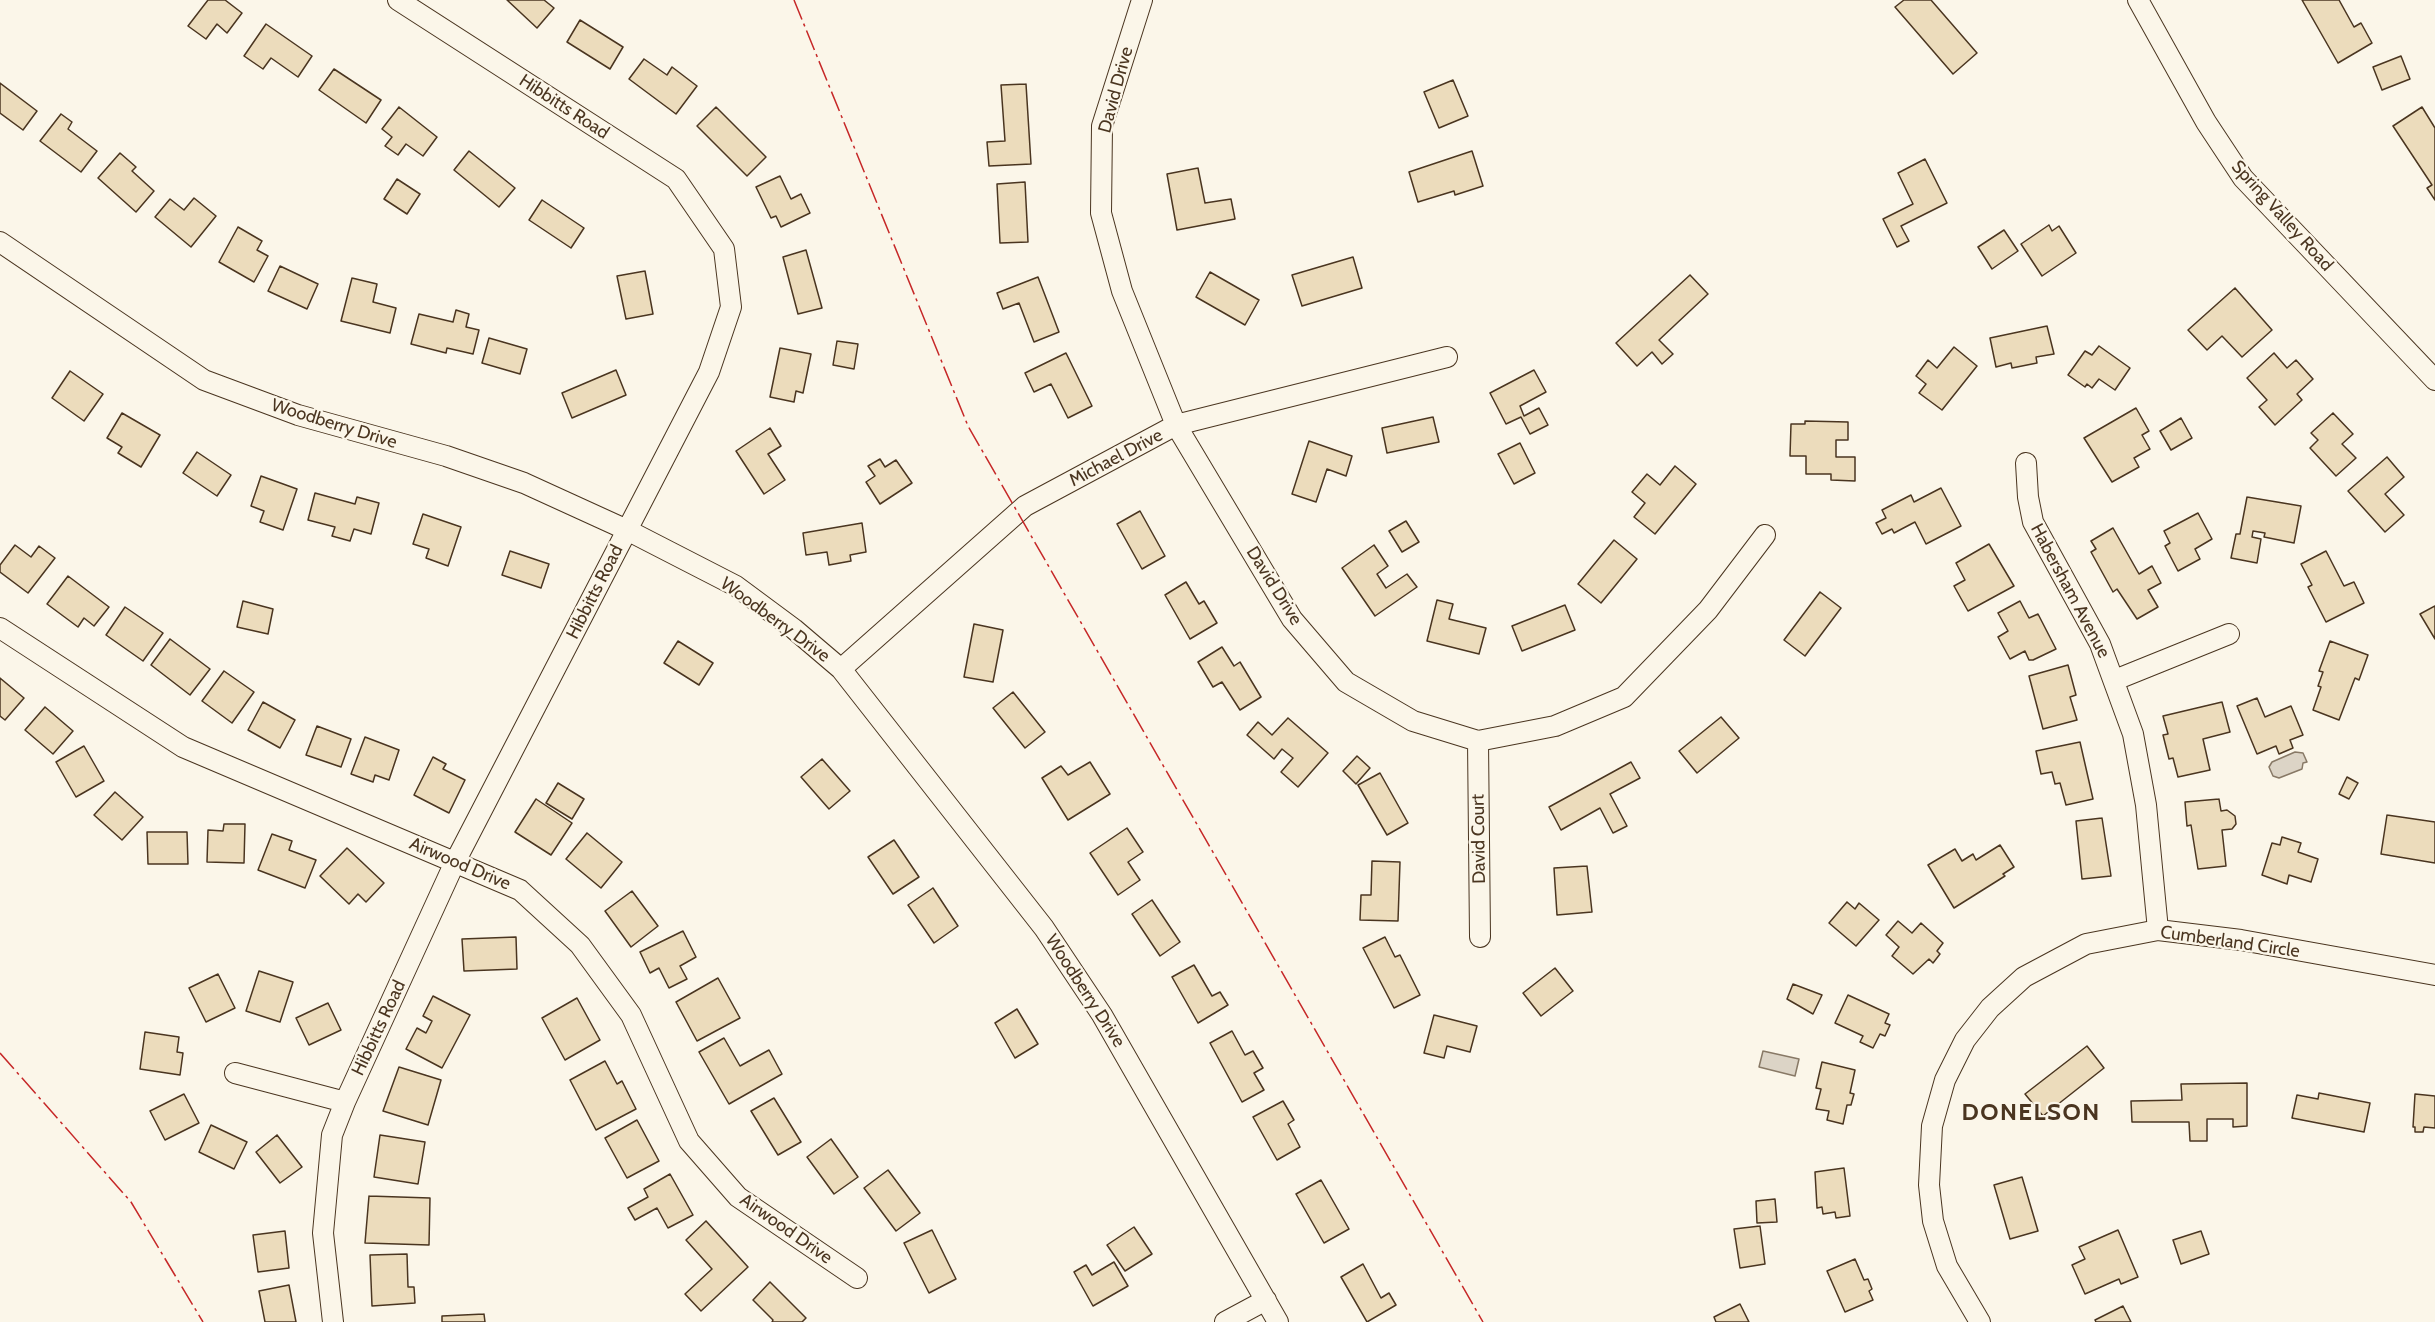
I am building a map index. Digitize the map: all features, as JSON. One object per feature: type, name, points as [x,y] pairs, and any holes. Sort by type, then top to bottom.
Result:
[{"type":"street","name":"Hibbitts Road","points":[[333,1322],[322,1233],[332,1135],[455,862],[709,372],[731,307],[724,249],[676,179],[398,0]]},
{"type":"street","name":"David Drive","points":[[1142,0],[1102,126],[1101,213],[1122,291],[1176,425],[1292,619],[1346,681],[1413,721],[1478,741],[1555,726],[1624,697],[1708,610],[1765,535]]},
{"type":"street","name":"Spring Valley Road","points":[[2138,0],[2206,122],[2243,178],[2435,380]]},
{"type":"street","name":"Woodberry Drive","points":[[0,242],[204,381],[298,415],[446,456],[525,483],[627,530],[736,586],[794,629],[842,669],[1044,928],[1102,1015],[1278,1322]]},
{"type":"street","name":"Michael Drive","points":[[842,669],[1025,506],[1176,425],[1447,357]]},
{"type":"street","name":"Habersham Avenue","points":[[2026,463],[2028,497],[2033,522],[2081,606],[2115,680],[2133,734],[2146,805],[2158,930]]},
{"type":"street","name":"Airwood Drive","points":[[0,628],[183,747],[520,890],[580,945],[631,1015],[689,1141],[738,1197],[857,1278]]},
{"type":"street","points":[[2115,680],[2229,634]]},
{"type":"street","name":"David Court","points":[[1478,741],[1480,937]]},
{"type":"street","name":"Cumberland Circle","points":[[1980,1322],[1947,1266],[1933,1221],[1929,1185],[1932,1126],[1945,1080],[1965,1041],[1990,1008],[2024,977],[2086,944],[2158,930],[2241,940],[2435,975]]},
{"type":"street","points":[[235,1073],[345,1102]]},
{"type":"street","points":[[1225,1322],[1266,1300]]},
{"type":"shaded area","points":[[2295,752],[2303,753],[2307,762],[2303,763],[2302,769],[2279,778],[2273,776],[2269,767],[2272,762]]},
{"type":"shaded area","points":[[1763,1051],[1799,1059],[1795,1076],[1759,1067]]},
{"type":"building","points":[[208,0],[225,0],[242,13],[227,33],[217,24],[206,39],[188,26]]},
{"type":"building","points":[[507,0],[544,0],[554,8],[537,28]]},
{"type":"building","points":[[1904,0],[1931,0],[1977,53],[1953,74],[1895,7]]},
{"type":"building","points":[[2302,0],[2339,0],[2354,27],[2361,23],[2372,43],[2338,63]]},
{"type":"building","points":[[580,20],[623,47],[610,69],[567,42]]},
{"type":"building","points":[[266,24],[312,56],[298,77],[271,58],[263,69],[244,56]]},
{"type":"building","points":[[2401,56],[2410,79],[2382,90],[2373,67]]},
{"type":"building","points":[[644,59],[667,75],[672,67],[697,86],[676,114],[629,79]]},
{"type":"building","points":[[334,69],[381,100],[366,123],[319,90]]},
{"type":"building","points":[[1453,80],[1468,116],[1439,128],[1424,92]]},
{"type":"building","points":[[0,83],[37,111],[23,130],[0,113]]},
{"type":"building","points":[[1026,84],[1031,164],[989,166],[987,142],[1005,141],[1001,85]]},
{"type":"building","points":[[399,107],[437,137],[423,156],[406,144],[398,155],[385,146],[392,137],[382,129]]},
{"type":"building","points":[[716,107],[766,157],[747,176],[697,126]]},
{"type":"building","points":[[2422,107],[2435,128],[2435,200],[2427,188],[2432,185],[2393,126]]},
{"type":"building","points":[[61,114],[72,122],[68,129],[97,151],[81,172],[40,141]]},
{"type":"building","points":[[469,151],[515,188],[499,207],[454,170]]},
{"type":"building","points":[[1472,151],[1483,186],[1455,195],[1454,191],[1418,202],[1409,172]]},
{"type":"building","points":[[120,153],[136,167],[132,171],[154,191],[136,212],[98,178]]},
{"type":"building","points":[[1925,159],[1947,203],[1901,226],[1909,241],[1897,247],[1883,219],[1913,204],[1898,173]]},
{"type":"building","points":[[1198,168],[1205,203],[1231,199],[1235,219],[1177,230],[1167,174]]},
{"type":"building","points":[[780,176],[791,199],[801,194],[810,213],[781,227],[776,216],[771,218],[756,187]]},
{"type":"building","points":[[397,179],[420,194],[407,214],[384,199]]},
{"type":"building","points":[[1025,182],[1028,242],[1000,243],[997,184]]},
{"type":"building","points":[[194,198],[216,216],[191,247],[155,217],[170,199],[184,210]]},
{"type":"building","points":[[542,200],[584,228],[571,248],[529,220]]},
{"type":"building","points":[[2049,225],[2052,231],[2059,226],[2076,253],[2042,276],[2021,244]]},
{"type":"building","points":[[238,227],[262,241],[257,250],[268,256],[254,282],[219,262]]},
{"type":"building","points":[[2004,230],[2018,251],[1992,269],[1978,247]]},
{"type":"building","points":[[806,250],[822,308],[798,314],[783,257]]},
{"type":"building","points":[[1353,257],[1362,288],[1302,306],[1292,275]]},
{"type":"building","points":[[280,266],[318,284],[307,309],[268,291]]},
{"type":"building","points":[[645,271],[653,314],[626,319],[617,276]]},
{"type":"building","points":[[1210,272],[1259,300],[1245,325],[1196,297]]},
{"type":"building","points":[[1690,275],[1708,294],[1659,340],[1673,354],[1662,364],[1652,352],[1637,366],[1616,343]]},
{"type":"building","points":[[1038,277],[1059,332],[1034,342],[1019,303],[1003,309],[997,293]]},
{"type":"building","points":[[352,278],[377,284],[373,302],[396,308],[390,333],[341,321]]},
{"type":"building","points":[[2235,288],[2272,330],[2242,357],[2222,336],[2207,350],[2188,330]]},
{"type":"building","points":[[456,310],[469,314],[466,327],[479,330],[473,354],[447,348],[446,353],[411,344],[419,314],[453,322]]},
{"type":"building","points":[[2047,326],[2054,354],[2036,357],[2037,363],[2012,368],[2011,363],[1996,367],[1990,338]]},
{"type":"building","points":[[489,338],[527,349],[520,374],[482,363]]},
{"type":"building","points":[[837,341],[858,344],[854,369],[833,365]]},
{"type":"building","points":[[2099,346],[2130,368],[2115,390],[2099,379],[2092,388],[2087,384],[2085,387],[2068,375],[2085,351],[2092,355]]},
{"type":"building","points":[[1954,347],[1977,366],[1942,410],[1919,393],[1926,384],[1916,376],[1928,360],[1937,368]]},
{"type":"building","points":[[780,348],[811,354],[803,393],[796,391],[794,402],[770,397]]},
{"type":"building","points":[[1066,353],[1092,406],[1068,418],[1051,384],[1034,392],[1025,373]]},
{"type":"building","points":[[2274,353],[2287,368],[2296,360],[2313,379],[2297,394],[2302,400],[2275,425],[2259,407],[2267,400],[2247,378]]},
{"type":"building","points":[[616,370],[626,395],[572,418],[562,393]]},
{"type":"building","points":[[1534,370],[1546,392],[1520,406],[1524,416],[1539,408],[1548,425],[1530,434],[1521,417],[1506,424],[1490,393]]},
{"type":"building","points":[[70,371],[103,394],[84,421],[52,398]]},
{"type":"building","points":[[2136,408],[2149,431],[2142,435],[2150,449],[2134,458],[2139,467],[2112,482],[2084,438]]},
{"type":"building","points":[[122,413],[160,435],[141,467],[118,453],[122,447],[107,438]]},
{"type":"building","points":[[2333,413],[2353,434],[2342,444],[2356,458],[2336,476],[2310,448],[2318,440],[2311,433]]},
{"type":"building","points":[[1433,417],[1439,442],[1387,453],[1382,428]]},
{"type":"building","points":[[2181,418],[2192,438],[2171,450],[2160,431]]},
{"type":"building","points":[[1805,421],[1848,422],[1848,440],[1836,440],[1836,457],[1855,457],[1855,481],[1831,480],[1831,474],[1806,474],[1806,456],[1790,456],[1791,424],[1805,424]]},
{"type":"building","points":[[770,428],[781,446],[768,454],[785,480],[764,494],[736,451]]},
{"type":"building","points":[[1309,441],[1352,456],[1346,476],[1327,469],[1316,502],[1292,494]]},
{"type":"building","points":[[1520,443],[1535,473],[1514,484],[1498,454]]},
{"type":"building","points":[[197,452],[231,475],[217,496],[183,473]]},
{"type":"building","points":[[2387,457],[2404,477],[2385,494],[2404,515],[2385,532],[2348,491]]},
{"type":"building","points":[[880,459],[885,467],[896,460],[912,483],[880,504],[866,482],[875,476],[868,466]]},
{"type":"building","points":[[1675,466],[1696,484],[1655,534],[1634,517],[1645,503],[1632,492],[1647,474],[1660,485]]},
{"type":"building","points":[[261,476],[297,489],[283,530],[260,522],[264,511],[251,506]]},
{"type":"building","points":[[1941,488],[1961,526],[1926,544],[1915,522],[1894,533],[1892,529],[1882,534],[1876,523],[1886,518],[1882,510],[1911,495],[1914,502]]},
{"type":"building","points":[[315,493],[355,504],[357,497],[379,503],[371,534],[354,529],[350,541],[332,536],[335,527],[308,520]]},
{"type":"building","points":[[2247,497],[2301,506],[2294,543],[2264,537],[2265,533],[2253,531],[2252,537],[2261,539],[2257,563],[2231,558],[2236,534],[2240,534]]},
{"type":"building","points":[[1140,511],[1165,556],[1142,569],[1117,524]]},
{"type":"building","points":[[2198,513],[2212,539],[2195,549],[2200,559],[2178,571],[2165,546],[2170,543],[2164,531]]},
{"type":"building","points":[[423,514],[461,527],[448,566],[426,558],[429,549],[413,544]]},
{"type":"building","points":[[1406,521],[1419,542],[1402,552],[1389,531]]},
{"type":"building","points":[[862,523],[866,552],[850,555],[851,561],[829,565],[827,552],[806,555],[803,533]]},
{"type":"building","points":[[2113,528],[2139,574],[2152,566],[2161,583],[2148,590],[2158,607],[2137,619],[2117,589],[2113,592],[2091,552],[2096,549],[2091,541]]},
{"type":"building","points":[[1614,540],[1637,559],[1601,603],[1578,584]]},
{"type":"building","points":[[1989,544],[2014,586],[1968,611],[1954,586],[1965,580],[1956,563]]},
{"type":"building","points":[[15,545],[31,557],[39,546],[55,558],[28,593],[0,572],[0,565]]},
{"type":"building","points":[[1374,545],[1388,566],[1377,574],[1386,588],[1407,574],[1417,587],[1375,616],[1342,568]]},
{"type":"building","points":[[510,551],[549,564],[541,588],[502,575]]},
{"type":"building","points":[[2326,551],[2344,586],[2354,582],[2364,603],[2326,622],[2308,587],[2312,585],[2301,564]]},
{"type":"building","points":[[68,576],[109,607],[94,626],[84,618],[78,627],[47,604]]},
{"type":"building","points":[[1186,582],[1199,604],[1204,601],[1217,623],[1190,639],[1165,595]]},
{"type":"building","points":[[1820,592],[1841,608],[1805,656],[1784,640]]},
{"type":"building","points":[[1437,600],[1453,604],[1449,619],[1486,628],[1479,654],[1427,641]]},
{"type":"building","points":[[243,601],[273,609],[268,634],[237,627]]},
{"type":"building","points":[[2020,601],[2029,618],[2038,614],[2056,649],[2033,660],[2029,660],[2025,651],[2010,659],[1998,637],[2008,631],[1998,613]]},
{"type":"building","points":[[1565,605],[1575,630],[1522,651],[1512,626]]},
{"type":"building","points":[[2435,606],[2435,639],[2420,614]]},
{"type":"building","points":[[125,607],[163,633],[143,661],[106,635]]},
{"type":"building","points":[[974,624],[1003,630],[993,682],[964,677]]},
{"type":"building","points":[[170,639],[210,669],[190,695],[151,665]]},
{"type":"building","points":[[678,641],[713,663],[699,685],[664,663]]},
{"type":"building","points":[[2330,641],[2368,655],[2359,680],[2355,678],[2339,720],[2313,710],[2321,687],[2318,686],[2323,672],[2319,671]]},
{"type":"building","points":[[1222,647],[1234,666],[1240,662],[1261,697],[1240,710],[1222,682],[1213,687],[1198,662]]},
{"type":"building","points":[[2068,665],[2076,695],[2070,697],[2077,720],[2043,729],[2029,676]]},
{"type":"building","points":[[224,671],[254,692],[232,723],[202,701]]},
{"type":"building","points":[[0,678],[24,698],[5,720],[0,716]]},
{"type":"building","points":[[1013,692],[1045,732],[1025,748],[993,708]]},
{"type":"building","points":[[2257,698],[2265,717],[2291,706],[2303,735],[2290,740],[2293,748],[2279,754],[2276,746],[2257,754],[2237,706]]},
{"type":"building","points":[[263,702],[295,720],[280,748],[248,730]]},
{"type":"building","points":[[2222,702],[2230,732],[2203,739],[2210,770],[2178,777],[2173,758],[2169,759],[2163,735],[2168,734],[2163,716]]},
{"type":"building","points":[[45,707],[73,731],[53,754],[25,730]]},
{"type":"building","points":[[1721,717],[1739,738],[1697,773],[1679,751]]},
{"type":"building","points":[[1288,718],[1328,753],[1298,787],[1281,772],[1293,758],[1282,749],[1274,759],[1247,735],[1258,722],[1272,735]]},
{"type":"building","points":[[317,726],[351,739],[341,767],[306,755]]},
{"type":"building","points":[[365,737],[399,750],[389,780],[375,775],[373,782],[351,774]]},
{"type":"building","points":[[2080,742],[2093,799],[2066,805],[2060,783],[2055,784],[2052,772],[2041,774],[2036,751]]},
{"type":"building","points":[[84,746],[104,781],[76,797],[56,762]]},
{"type":"building","points":[[1357,756],[1370,768],[1356,784],[1343,771]]},
{"type":"building","points":[[433,757],[446,764],[443,769],[465,780],[449,813],[414,795]]},
{"type":"building","points":[[822,759],[850,791],[829,809],[801,777]]},
{"type":"building","points":[[1090,762],[1110,794],[1068,820],[1042,778],[1061,766],[1068,775]]},
{"type":"building","points":[[1631,762],[1640,778],[1610,794],[1627,826],[1613,833],[1600,808],[1561,830],[1549,807]]},
{"type":"building","points":[[1380,773],[1408,823],[1387,835],[1358,785]]},
{"type":"building","points":[[2347,777],[2358,783],[2349,799],[2339,794]]},
{"type":"building","points":[[558,783],[584,799],[572,819],[546,803]]},
{"type":"building","points":[[115,792],[143,817],[122,840],[94,815]]},
{"type":"building","points":[[536,799],[572,823],[551,855],[515,832]]},
{"type":"building","points":[[2219,799],[2221,811],[2227,810],[2235,816],[2236,824],[2232,829],[2222,830],[2226,866],[2198,869],[2191,825],[2187,826],[2185,802]]},
{"type":"building","points":[[2387,815],[2435,822],[2435,863],[2381,854]]},
{"type":"building","points":[[2102,818],[2111,876],[2082,879],[2076,821]]},
{"type":"building","points":[[224,824],[245,824],[244,863],[207,862],[208,830],[223,831]]},
{"type":"building","points":[[1127,828],[1143,852],[1128,862],[1140,880],[1118,895],[1090,853]]},
{"type":"building","points":[[147,832],[187,832],[188,864],[148,864]]},
{"type":"building","points":[[587,833],[622,862],[601,888],[566,859]]},
{"type":"building","points":[[272,834],[292,841],[289,850],[316,860],[305,888],[258,870]]},
{"type":"building","points":[[2282,837],[2301,843],[2298,852],[2318,859],[2311,882],[2289,875],[2287,884],[2262,875],[2272,843],[2280,845]]},
{"type":"building","points":[[894,840],[919,877],[893,894],[868,857]]},
{"type":"building","points":[[2000,845],[2014,867],[2003,874],[2005,876],[1954,908],[1928,865],[1955,849],[1962,861],[1973,854],[1976,860]]},
{"type":"building","points":[[347,848],[384,883],[366,902],[358,894],[349,904],[320,876]]},
{"type":"building","points":[[1372,861],[1400,862],[1398,921],[1360,920],[1361,895],[1371,895]]},
{"type":"building","points":[[1587,866],[1592,912],[1557,915],[1554,868]]},
{"type":"building","points":[[933,888],[958,926],[934,943],[908,905]]},
{"type":"building","points":[[632,891],[658,926],[631,947],[605,911]]},
{"type":"building","points":[[1152,900],[1180,942],[1160,956],[1132,914]]},
{"type":"building","points":[[1847,902],[1855,909],[1859,903],[1879,920],[1856,946],[1829,923]]},
{"type":"building","points":[[1898,921],[1912,933],[1921,923],[1943,943],[1937,951],[1940,954],[1933,963],[1929,959],[1913,974],[1892,956],[1899,947],[1886,935]]},
{"type":"building","points":[[683,931],[696,957],[680,966],[687,979],[669,988],[659,968],[650,973],[640,952]]},
{"type":"building","points":[[516,937],[517,969],[464,971],[462,939]]},
{"type":"building","points":[[1385,937],[1395,957],[1400,955],[1420,995],[1394,1008],[1363,948]]},
{"type":"building","points":[[1194,965],[1212,996],[1220,992],[1228,1005],[1198,1023],[1172,977]]},
{"type":"building","points":[[1555,968],[1573,991],[1541,1016],[1523,993]]},
{"type":"building","points":[[259,971],[293,982],[280,1022],[246,1011]]},
{"type":"building","points":[[218,974],[235,1008],[206,1022],[189,988]]},
{"type":"building","points":[[718,978],[740,1018],[697,1041],[676,1002]]},
{"type":"building","points":[[1793,984],[1822,995],[1813,1014],[1787,999]]},
{"type":"building","points":[[1848,995],[1889,1014],[1885,1023],[1890,1025],[1885,1036],[1880,1034],[1873,1048],[1860,1042],[1863,1036],[1835,1023]]},
{"type":"building","points":[[433,996],[470,1015],[442,1068],[406,1049],[417,1028],[426,1033],[432,1021],[423,1016]]},
{"type":"building","points":[[577,998],[600,1040],[565,1060],[542,1018]]},
{"type":"building","points":[[328,1003],[341,1030],[309,1045],[296,1018]]},
{"type":"building","points":[[1017,1009],[1038,1044],[1015,1058],[995,1023]]},
{"type":"building","points":[[1434,1015],[1477,1026],[1470,1052],[1447,1046],[1444,1058],[1424,1053]]},
{"type":"building","points":[[1232,1031],[1245,1055],[1253,1051],[1263,1068],[1254,1073],[1264,1090],[1242,1102],[1210,1043]]},
{"type":"building","points":[[145,1032],[179,1037],[177,1052],[183,1053],[180,1075],[140,1069]]},
{"type":"building","points":[[724,1038],[740,1066],[769,1050],[782,1074],[729,1104],[699,1052]]},
{"type":"building","points":[[2087,1046],[2104,1068],[2043,1116],[2025,1094]]},
{"type":"building","points":[[605,1061],[617,1084],[622,1081],[636,1109],[596,1130],[570,1080]]},
{"type":"building","points":[[1822,1062],[1855,1070],[1850,1093],[1854,1094],[1851,1105],[1847,1105],[1843,1124],[1827,1120],[1829,1111],[1816,1109],[1821,1089],[1816,1088]]},
{"type":"building","points":[[399,1067],[441,1080],[428,1125],[383,1111]]},
{"type":"building","points":[[2247,1083],[2247,1126],[2233,1127],[2233,1119],[2207,1119],[2207,1141],[2190,1141],[2189,1122],[2132,1122],[2131,1101],[2182,1100],[2181,1084]]},
{"type":"building","points":[[2319,1093],[2370,1103],[2364,1132],[2292,1118],[2297,1095],[2318,1099]]},
{"type":"building","points":[[184,1094],[199,1123],[165,1140],[150,1111]]},
{"type":"building","points":[[2415,1094],[2435,1096],[2435,1128],[2424,1127],[2423,1132],[2415,1132],[2415,1127],[2413,1127]]},
{"type":"building","points":[[774,1098],[801,1142],[778,1155],[751,1111]]},
{"type":"building","points":[[1283,1101],[1294,1120],[1288,1124],[1300,1147],[1277,1160],[1253,1117]]},
{"type":"building","points":[[637,1120],[659,1161],[627,1178],[605,1138]]},
{"type":"building","points":[[211,1125],[247,1142],[234,1169],[199,1152]]},
{"type":"building","points":[[277,1135],[302,1167],[280,1183],[256,1152]]},
{"type":"building","points":[[380,1135],[425,1142],[418,1184],[374,1177]]},
{"type":"building","points":[[831,1139],[858,1177],[834,1194],[807,1157]]},
{"type":"building","points":[[1844,1168],[1850,1216],[1836,1218],[1835,1212],[1823,1214],[1822,1207],[1817,1208],[1815,1172]]},
{"type":"building","points":[[888,1170],[920,1213],[896,1231],[864,1188]]},
{"type":"building","points":[[670,1174],[693,1215],[668,1228],[657,1208],[635,1220],[628,1208],[648,1197],[644,1189]]},
{"type":"building","points":[[2022,1177],[2038,1231],[2010,1239],[1994,1185]]},
{"type":"building","points":[[1321,1180],[1349,1229],[1324,1243],[1296,1194]]},
{"type":"building","points":[[369,1196],[430,1198],[429,1245],[365,1243]]},
{"type":"building","points":[[1775,1199],[1777,1222],[1757,1223],[1756,1201]]},
{"type":"building","points":[[706,1221],[748,1267],[701,1311],[685,1294],[712,1269],[686,1240]]},
{"type":"building","points":[[1760,1226],[1765,1264],[1740,1268],[1734,1229]]},
{"type":"building","points":[[1134,1227],[1152,1254],[1125,1271],[1107,1245]]},
{"type":"building","points":[[932,1230],[956,1279],[929,1293],[904,1243]]},
{"type":"building","points":[[2118,1230],[2138,1277],[2121,1284],[2119,1279],[2085,1294],[2072,1265],[2085,1259],[2079,1247]]},
{"type":"building","points":[[285,1231],[289,1268],[258,1272],[253,1235]]},
{"type":"building","points":[[2201,1231],[2209,1254],[2181,1264],[2173,1240]]},
{"type":"building","points":[[407,1254],[408,1287],[414,1287],[415,1303],[372,1306],[370,1255]]},
{"type":"building","points":[[1855,1259],[1864,1280],[1868,1279],[1872,1289],[1869,1291],[1873,1300],[1845,1312],[1827,1271]]},
{"type":"building","points":[[1114,1262],[1128,1286],[1093,1306],[1074,1272],[1086,1265],[1092,1275]]},
{"type":"building","points":[[1363,1264],[1381,1298],[1389,1293],[1396,1305],[1367,1322],[1341,1277]]},
{"type":"building","points":[[770,1282],[806,1318],[802,1322],[772,1322],[773,1320],[753,1300]]},
{"type":"building","points":[[289,1285],[296,1322],[265,1322],[259,1291]]},
{"type":"building","points":[[1740,1304],[1749,1322],[1716,1322],[1714,1317]]},
{"type":"building","points":[[2123,1306],[2131,1322],[2096,1322],[2095,1320]]},
{"type":"building","points":[[484,1314],[485,1322],[442,1322],[442,1316]]},
{"type":"power","points":[[794,0],[968,426],[1483,1322]]},
{"type":"power","points":[[0,1053],[131,1202],[203,1322]]},
{"type":"district","name":"DONELSON","points":[[2031,1113]]}]
